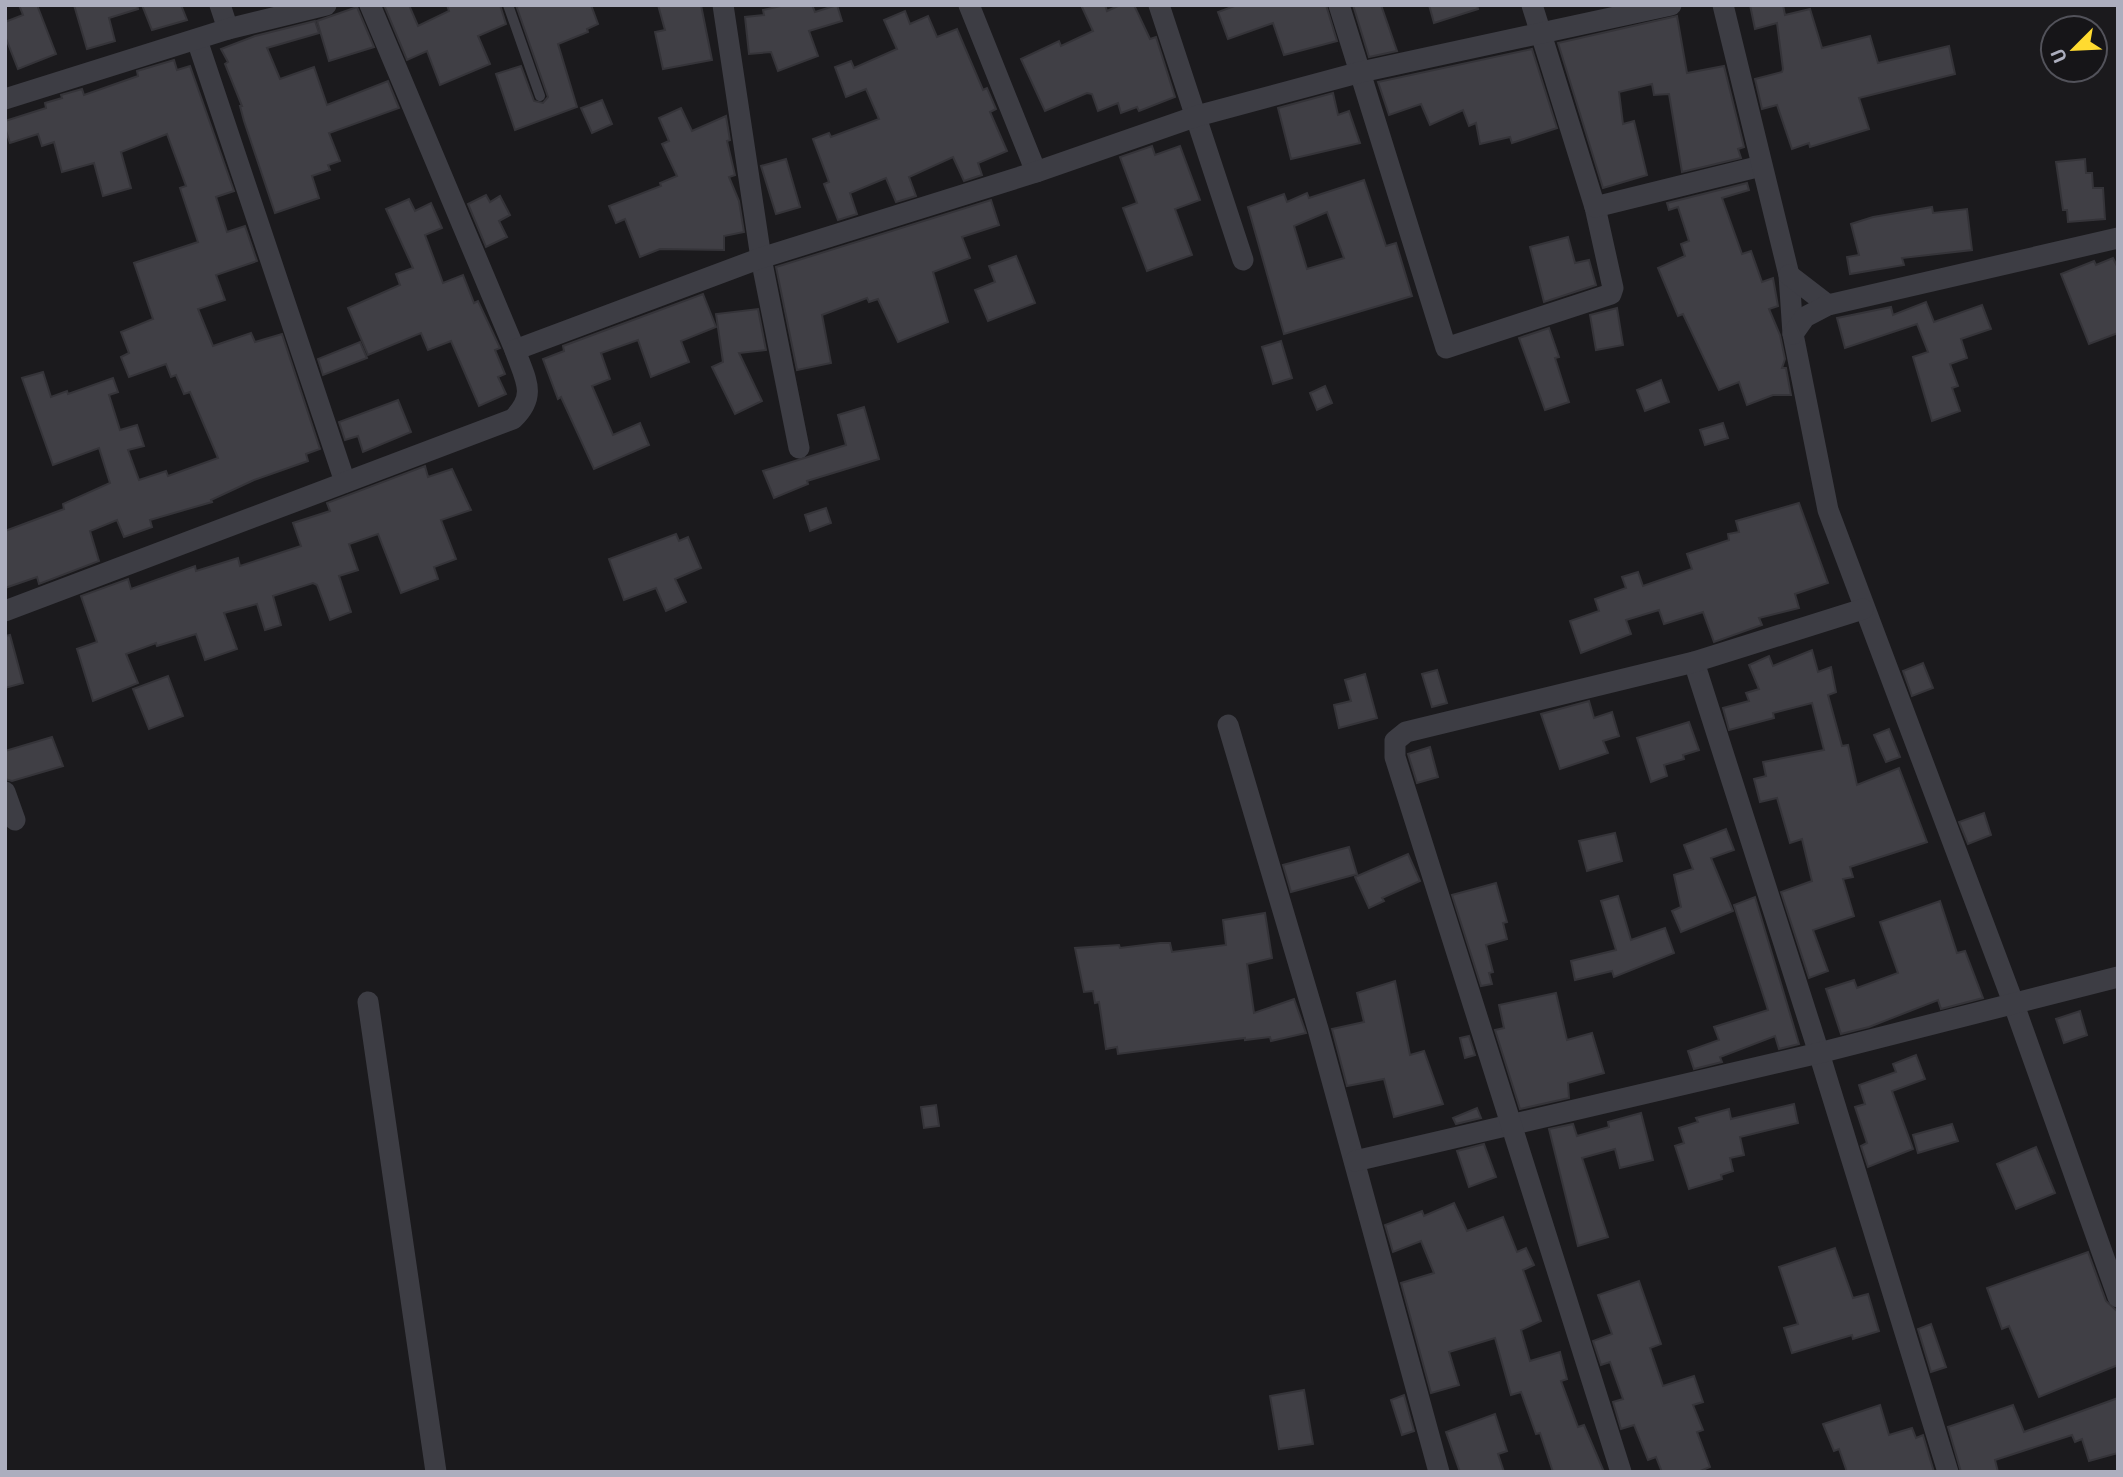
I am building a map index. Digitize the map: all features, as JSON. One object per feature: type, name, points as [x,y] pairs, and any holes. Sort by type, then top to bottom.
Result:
[{"type":"street","points":[[220,5],[228,29]]},
{"type":"street","points":[[5,99],[228,29],[326,5]]},
{"type":"street","points":[[5,611],[513,419],[526,407],[529,390],[514,350],[370,5]]},
{"type":"street","points":[[723,5],[761,258],[799,448]]},
{"type":"street","points":[[969,5],[1036,172]]},
{"type":"street","points":[[1159,5],[1243,260]]},
{"type":"street","points":[[1339,5],[1446,348],[1611,295],[1614,288],[1595,207],[1532,5]]},
{"type":"street","points":[[514,350],[761,258],[1036,172],[1197,116],[1361,72],[1671,5]]},
{"type":"street","points":[[1723,5],[1789,275],[1793,334],[1828,510],[2013,1002],[2118,1297]]},
{"type":"street","points":[[197,40],[345,482]]},
{"type":"street","points":[[1595,207],[1761,166]]},
{"type":"street","points":[[1793,334],[1805,317],[1828,305],[2118,238]]},
{"type":"street","points":[[1789,275],[1828,305]]},
{"type":"street","points":[[1621,1472],[1395,757],[1395,741],[1406,732],[1694,662],[1863,609]]},
{"type":"street","points":[[1694,662],[1819,1053],[1948,1472]]},
{"type":"street","points":[[1228,725],[1355,1161],[1439,1472]]},
{"type":"street","points":[[5,792],[15,820]]},
{"type":"street","points":[[1355,1161],[1819,1053],[2118,977]]},
{"type":"street","points":[[368,1002],[436,1472]]},
{"type":"lane","points":[[508,5],[540,96]]},
{"type":"building","points":[[19,5],[37,5],[56,54],[18,69],[5,36],[5,22],[23,15]]},
{"type":"building","points":[[74,5],[137,5],[138,9],[109,18],[115,41],[87,49]]},
{"type":"building","points":[[142,5],[181,5],[187,20],[152,30]]},
{"type":"building","points":[[384,5],[409,5],[418,26],[449,11],[447,5],[500,5],[506,24],[478,36],[490,64],[440,85],[427,51],[407,60]]},
{"type":"building","points":[[516,5],[591,5],[598,24],[587,29],[588,32],[558,44],[577,107],[515,130],[496,74],[521,66],[534,101],[543,103],[548,97]]},
{"type":"building","points":[[658,5],[701,5],[712,60],[663,69],[655,32],[665,30]]},
{"type":"building","points":[[785,5],[812,5],[815,12],[837,5],[842,21],[809,31],[818,56],[778,71],[771,52],[749,54],[745,17],[764,15],[763,10]]},
{"type":"building","points":[[1081,5],[1105,5],[1107,11],[1120,5],[1134,5],[1150,39],[1156,37],[1175,97],[1139,111],[1137,107],[1121,113],[1118,103],[1098,111],[1092,94],[1087,93],[1045,111],[1021,59],[1059,41],[1061,46],[1093,31]]},
{"type":"building","points":[[1237,5],[1326,5],[1337,41],[1284,55],[1273,23],[1228,39],[1218,12]]},
{"type":"building","points":[[1353,5],[1381,5],[1397,51],[1369,57]]},
{"type":"building","points":[[1429,5],[1477,5],[1478,9],[1434,23]]},
{"type":"building","points":[[1750,5],[1783,5],[1785,15],[1810,9],[1822,48],[1870,36],[1878,63],[1949,46],[1955,74],[1859,98],[1869,129],[1810,147],[1809,143],[1792,149],[1777,105],[1762,109],[1755,79],[1782,72],[1777,23],[1755,29]]},
{"type":"building","points":[[357,7],[374,47],[329,61],[317,21]]},
{"type":"building","points":[[905,11],[910,24],[928,16],[937,37],[957,29],[983,90],[987,88],[996,109],[990,112],[1007,151],[978,163],[982,175],[964,181],[953,157],[909,177],[916,196],[896,202],[886,178],[850,193],[857,214],[838,220],[824,184],[829,182],[813,139],[829,133],[831,137],[879,119],[866,89],[846,97],[835,67],[851,61],[854,68],[897,49],[884,20]]},
{"type":"building","points":[[1677,16],[1687,73],[1724,66],[1744,147],[1738,149],[1741,158],[1682,172],[1669,94],[1654,95],[1652,84],[1619,92],[1623,124],[1634,121],[1647,175],[1603,188],[1558,43]]},
{"type":"building","points":[[315,21],[319,33],[267,48],[280,79],[314,67],[327,105],[388,81],[399,108],[329,133],[340,161],[328,165],[330,170],[312,176],[319,198],[275,213],[244,121],[242,106],[225,64],[228,62],[221,49],[255,36]]},
{"type":"building","points":[[1532,49],[1557,128],[1512,143],[1510,137],[1480,144],[1476,123],[1469,126],[1463,110],[1430,125],[1421,104],[1389,115],[1378,82]]},
{"type":"building","points":[[174,60],[177,70],[190,66],[234,191],[216,197],[227,232],[245,226],[257,261],[216,275],[225,300],[198,309],[213,346],[251,333],[255,342],[282,334],[320,449],[306,454],[308,461],[254,480],[211,500],[212,502],[150,520],[152,527],[124,537],[117,520],[90,531],[99,561],[39,584],[37,577],[5,588],[5,531],[64,509],[63,504],[110,483],[99,448],[53,465],[22,378],[43,372],[51,397],[67,391],[68,394],[113,378],[118,392],[109,395],[120,430],[137,425],[144,446],[128,450],[139,480],[166,471],[168,476],[218,458],[190,392],[184,394],[176,375],[171,377],[166,364],[129,377],[121,357],[129,353],[121,332],[153,319],[134,263],[198,242],[180,188],[186,186],[167,134],[121,152],[131,188],[103,196],[94,163],[62,172],[54,142],[42,146],[38,134],[10,143],[5,128],[5,121],[46,108],[45,103],[62,98],[61,95],[82,89],[84,95],[138,76],[137,71]]},
{"type":"building","points":[[1333,93],[1338,115],[1349,111],[1360,143],[1291,159],[1278,108]]},
{"type":"building","points":[[602,100],[612,124],[592,133],[581,108]]},
{"type":"building","points":[[681,108],[692,131],[726,116],[730,140],[727,141],[735,175],[729,177],[739,201],[744,232],[724,236],[724,250],[660,249],[640,257],[625,219],[616,223],[609,206],[661,186],[660,183],[677,176],[662,144],[669,141],[659,118]]},
{"type":"building","points":[[1152,146],[1155,155],[1180,146],[1200,200],[1175,209],[1192,255],[1147,271],[1123,208],[1137,203],[1120,157]]},
{"type":"building","points":[[786,159],[800,207],[776,214],[761,166]]},
{"type":"building","points":[[2085,159],[2086,173],[2092,173],[2093,188],[2103,188],[2105,219],[2068,222],[2067,210],[2063,210],[2056,162]]},
{"type":"building","points":[[1364,180],[1386,246],[1396,243],[1412,296],[1284,334],[1248,207],[1284,194],[1287,202],[1307,193],[1309,198]],"holes":[[[1327,212],[1344,258],[1307,269],[1294,226]]]},
{"type":"building","points":[[1747,183],[1749,190],[1722,198],[1742,254],[1751,251],[1762,282],[1773,278],[1778,306],[1769,309],[1780,335],[1785,359],[1782,368],[1786,368],[1791,395],[1773,395],[1747,405],[1739,382],[1719,390],[1683,314],[1678,316],[1658,268],[1685,256],[1681,244],[1689,241],[1678,207],[1669,210],[1667,203]]},
{"type":"building","points":[[486,195],[490,202],[500,196],[510,215],[499,221],[507,237],[486,247],[468,204]]},
{"type":"building","points":[[409,199],[415,211],[431,203],[442,228],[425,235],[443,283],[463,275],[474,303],[478,301],[500,348],[495,350],[505,374],[498,377],[506,394],[479,406],[451,341],[428,350],[421,333],[368,355],[348,308],[400,285],[396,274],[413,268],[386,209]]},
{"type":"building","points":[[991,200],[999,225],[962,237],[970,258],[933,272],[948,322],[898,342],[878,299],[869,302],[867,298],[822,315],[831,363],[797,370],[776,267]]},
{"type":"building","points":[[1932,207],[1933,213],[1967,209],[1972,250],[1902,258],[1904,265],[1850,274],[1847,257],[1859,255],[1851,224],[1873,217]]},
{"type":"building","points":[[1568,237],[1575,263],[1589,260],[1596,285],[1544,302],[1530,247]]},
{"type":"building","points":[[1016,256],[1035,303],[988,321],[975,290],[995,282],[989,266]]},
{"type":"building","points":[[2113,258],[2118,268],[2118,333],[2089,344],[2061,274],[2094,261],[2096,265]]},
{"type":"building","points":[[703,294],[716,327],[681,341],[689,362],[651,377],[638,340],[601,353],[610,379],[592,386],[613,435],[640,423],[649,445],[594,469],[561,397],[558,399],[543,359],[564,351],[563,346]]},
{"type":"building","points":[[1926,302],[1934,322],[1982,305],[1991,329],[1961,339],[1967,358],[1950,364],[1958,386],[1952,388],[1960,411],[1932,421],[1913,357],[1928,352],[1917,324],[1845,348],[1837,318],[1891,307],[1893,315]]},
{"type":"building","points":[[1617,308],[1623,345],[1596,350],[1590,315]]},
{"type":"building","points":[[758,309],[766,350],[739,353],[762,401],[735,414],[712,367],[723,362],[716,314]]},
{"type":"building","points":[[1549,328],[1569,402],[1545,410],[1519,338]]},
{"type":"building","points":[[1281,341],[1292,378],[1273,384],[1262,347]]},
{"type":"building","points":[[360,342],[367,358],[323,375],[318,359]]},
{"type":"building","points":[[1661,380],[1669,402],[1645,411],[1637,390]]},
{"type":"building","points":[[1325,386],[1332,403],[1317,410],[1310,393]]},
{"type":"building","points":[[398,400],[411,432],[363,452],[358,436],[345,440],[339,422]]},
{"type":"building","points":[[864,407],[879,459],[807,481],[808,484],[774,498],[763,471],[846,445],[838,415]]},
{"type":"building","points":[[1723,423],[1728,438],[1705,445],[1700,430]]},
{"type":"building","points":[[425,466],[428,477],[452,469],[471,510],[441,520],[456,559],[434,567],[438,579],[401,593],[378,534],[349,544],[358,570],[339,576],[351,612],[330,620],[317,585],[313,583],[273,596],[281,625],[265,630],[257,604],[224,613],[237,649],[205,660],[196,634],[157,646],[156,643],[126,654],[138,683],[93,701],[77,649],[97,642],[81,596],[128,579],[131,589],[195,566],[196,571],[238,558],[240,566],[301,546],[293,523],[330,511],[327,503]]},
{"type":"building","points":[[1799,503],[1828,583],[1795,594],[1799,608],[1759,618],[1762,625],[1714,642],[1703,612],[1664,624],[1659,610],[1626,620],[1631,634],[1581,653],[1570,621],[1599,611],[1595,599],[1626,588],[1622,577],[1638,572],[1643,586],[1692,569],[1687,554],[1729,540],[1728,534],[1739,532],[1736,521]]},
{"type":"building","points":[[826,508],[831,523],[810,531],[805,515]]},
{"type":"building","points":[[676,534],[679,541],[688,537],[701,568],[675,579],[686,602],[666,611],[656,588],[624,600],[609,559]]},
{"type":"building","points":[[10,635],[23,683],[5,688],[5,636]]},
{"type":"building","points":[[1812,650],[1818,672],[1831,667],[1836,692],[1828,695],[1842,746],[1848,745],[1857,785],[1899,768],[1927,842],[1850,867],[1853,877],[1843,879],[1854,916],[1813,930],[1828,971],[1809,978],[1781,892],[1812,881],[1802,839],[1790,843],[1777,798],[1760,802],[1754,779],[1766,776],[1763,762],[1824,750],[1812,703],[1773,713],[1774,718],[1729,730],[1723,708],[1749,701],[1746,693],[1759,689],[1749,665],[1769,656],[1773,666]]},
{"type":"building","points":[[1923,663],[1933,688],[1912,696],[1903,671]]},
{"type":"building","points":[[1437,670],[1447,703],[1432,707],[1422,674]]},
{"type":"building","points":[[1365,674],[1377,718],[1339,728],[1334,705],[1351,701],[1345,680]]},
{"type":"building","points":[[168,676],[183,716],[149,729],[133,689]]},
{"type":"building","points":[[1589,701],[1594,718],[1612,712],[1619,736],[1603,741],[1608,753],[1560,769],[1541,714]]},
{"type":"building","points":[[1689,722],[1699,750],[1683,755],[1684,759],[1664,765],[1667,776],[1651,782],[1637,738]]},
{"type":"building","points":[[1889,729],[1900,757],[1886,762],[1874,735]]},
{"type":"building","points":[[52,737],[63,766],[12,781],[5,779],[5,751]]},
{"type":"building","points":[[1430,747],[1438,777],[1417,783],[1408,754]]},
{"type":"building","points":[[1984,813],[1991,835],[1968,844],[1959,822]]},
{"type":"building","points":[[1726,829],[1734,850],[1711,858],[1733,911],[1681,932],[1672,911],[1681,907],[1674,875],[1693,869],[1684,845]]},
{"type":"building","points":[[1615,833],[1622,861],[1587,871],[1579,841]]},
{"type":"building","points":[[1349,847],[1357,874],[1291,892],[1283,865]]},
{"type":"building","points":[[1408,854],[1420,881],[1382,898],[1384,901],[1369,908],[1355,877]]},
{"type":"building","points":[[1496,883],[1507,922],[1503,923],[1507,939],[1486,945],[1493,972],[1489,973],[1492,984],[1481,986],[1452,895]]},
{"type":"building","points":[[1618,896],[1631,940],[1665,928],[1674,953],[1614,977],[1612,971],[1575,980],[1571,961],[1616,950],[1601,901]]},
{"type":"building","points":[[1755,897],[1799,1044],[1779,1049],[1775,1036],[1720,1057],[1722,1062],[1694,1069],[1688,1051],[1719,1040],[1714,1027],[1768,1010],[1734,905]]},
{"type":"building","points":[[1940,901],[1957,953],[1965,951],[1983,998],[1941,1009],[1938,1000],[1869,1027],[1841,1034],[1826,989],[1854,980],[1857,988],[1898,973],[1880,922]]},
{"type":"building","points":[[1265,913],[1272,958],[1247,964],[1254,1013],[1294,999],[1306,1033],[1271,1041],[1270,1037],[1245,1038],[1118,1054],[1117,1047],[1106,1049],[1099,1002],[1095,1003],[1093,991],[1084,992],[1075,948],[1119,945],[1120,948],[1170,943],[1172,952],[1226,945],[1223,920]]},
{"type":"building","points":[[1395,981],[1410,1055],[1424,1051],[1443,1104],[1394,1117],[1384,1079],[1347,1086],[1332,1029],[1364,1022],[1357,993]]},
{"type":"building","points":[[1556,993],[1567,1040],[1592,1033],[1604,1073],[1568,1083],[1569,1098],[1520,1109],[1495,1030],[1504,1028],[1499,1005]]},
{"type":"building","points":[[2080,1011],[2087,1035],[2064,1043],[2056,1019]]},
{"type":"building","points":[[1469,1036],[1475,1055],[1465,1058],[1460,1038]]},
{"type":"building","points":[[1916,1055],[1925,1079],[1892,1091],[1913,1149],[1868,1167],[1861,1146],[1867,1143],[1855,1107],[1865,1104],[1859,1085],[1896,1072],[1893,1064]]},
{"type":"building","points":[[1794,1104],[1798,1123],[1740,1137],[1744,1155],[1730,1158],[1733,1171],[1721,1175],[1722,1179],[1689,1189],[1675,1146],[1684,1143],[1679,1128],[1698,1122],[1696,1118],[1729,1109],[1731,1119]]},
{"type":"building","points":[[936,1105],[939,1126],[924,1128],[921,1107]]},
{"type":"building","points":[[1477,1108],[1481,1118],[1456,1124],[1453,1118]]},
{"type":"building","points":[[1641,1113],[1653,1160],[1620,1168],[1615,1149],[1582,1158],[1608,1237],[1578,1246],[1549,1129],[1573,1124],[1577,1136],[1609,1127],[1608,1122]]},
{"type":"building","points":[[1952,1124],[1958,1141],[1918,1153],[1913,1135]]},
{"type":"building","points":[[1484,1144],[1496,1177],[1469,1187],[1457,1151]]},
{"type":"building","points":[[2036,1147],[2055,1193],[2016,1209],[1997,1164]]},
{"type":"building","points":[[1454,1203],[1467,1231],[1503,1217],[1517,1252],[1526,1248],[1534,1265],[1523,1270],[1541,1321],[1521,1330],[1530,1361],[1560,1352],[1567,1379],[1561,1381],[1578,1427],[1584,1425],[1604,1472],[1553,1472],[1540,1433],[1536,1434],[1521,1392],[1511,1395],[1495,1338],[1449,1352],[1459,1385],[1431,1393],[1401,1283],[1434,1273],[1421,1241],[1393,1252],[1385,1225],[1422,1211],[1424,1216]]},
{"type":"building","points":[[1835,1248],[1853,1298],[1868,1294],[1879,1331],[1853,1339],[1852,1335],[1792,1353],[1784,1328],[1798,1324],[1779,1267]]},
{"type":"building","points":[[2088,1252],[2106,1301],[2118,1312],[2118,1365],[2039,1397],[2009,1326],[2002,1329],[1987,1288]]},
{"type":"building","points":[[1639,1281],[1661,1344],[1650,1348],[1663,1386],[1694,1376],[1703,1402],[1693,1405],[1703,1430],[1697,1432],[1710,1467],[1698,1472],[1662,1472],[1656,1457],[1648,1460],[1634,1425],[1621,1429],[1613,1402],[1623,1399],[1610,1362],[1601,1365],[1593,1341],[1612,1334],[1598,1295]]},
{"type":"building","points":[[1931,1324],[1946,1367],[1931,1372],[1918,1329]]},
{"type":"building","points":[[1304,1390],[1313,1444],[1279,1449],[1270,1396]]},
{"type":"building","points":[[1404,1395],[1414,1431],[1402,1435],[1391,1400]]},
{"type":"building","points":[[2118,1398],[2118,1453],[2089,1461],[2082,1439],[2075,1442],[2072,1435],[1995,1460],[1998,1472],[1961,1472],[1948,1427],[2013,1405],[2024,1432]]},
{"type":"building","points":[[1880,1405],[1889,1435],[1912,1428],[1916,1438],[1923,1435],[1934,1472],[1847,1472],[1839,1449],[1834,1451],[1823,1424]]},
{"type":"building","points":[[1495,1414],[1507,1451],[1498,1454],[1504,1472],[1460,1472],[1446,1432]]}]
